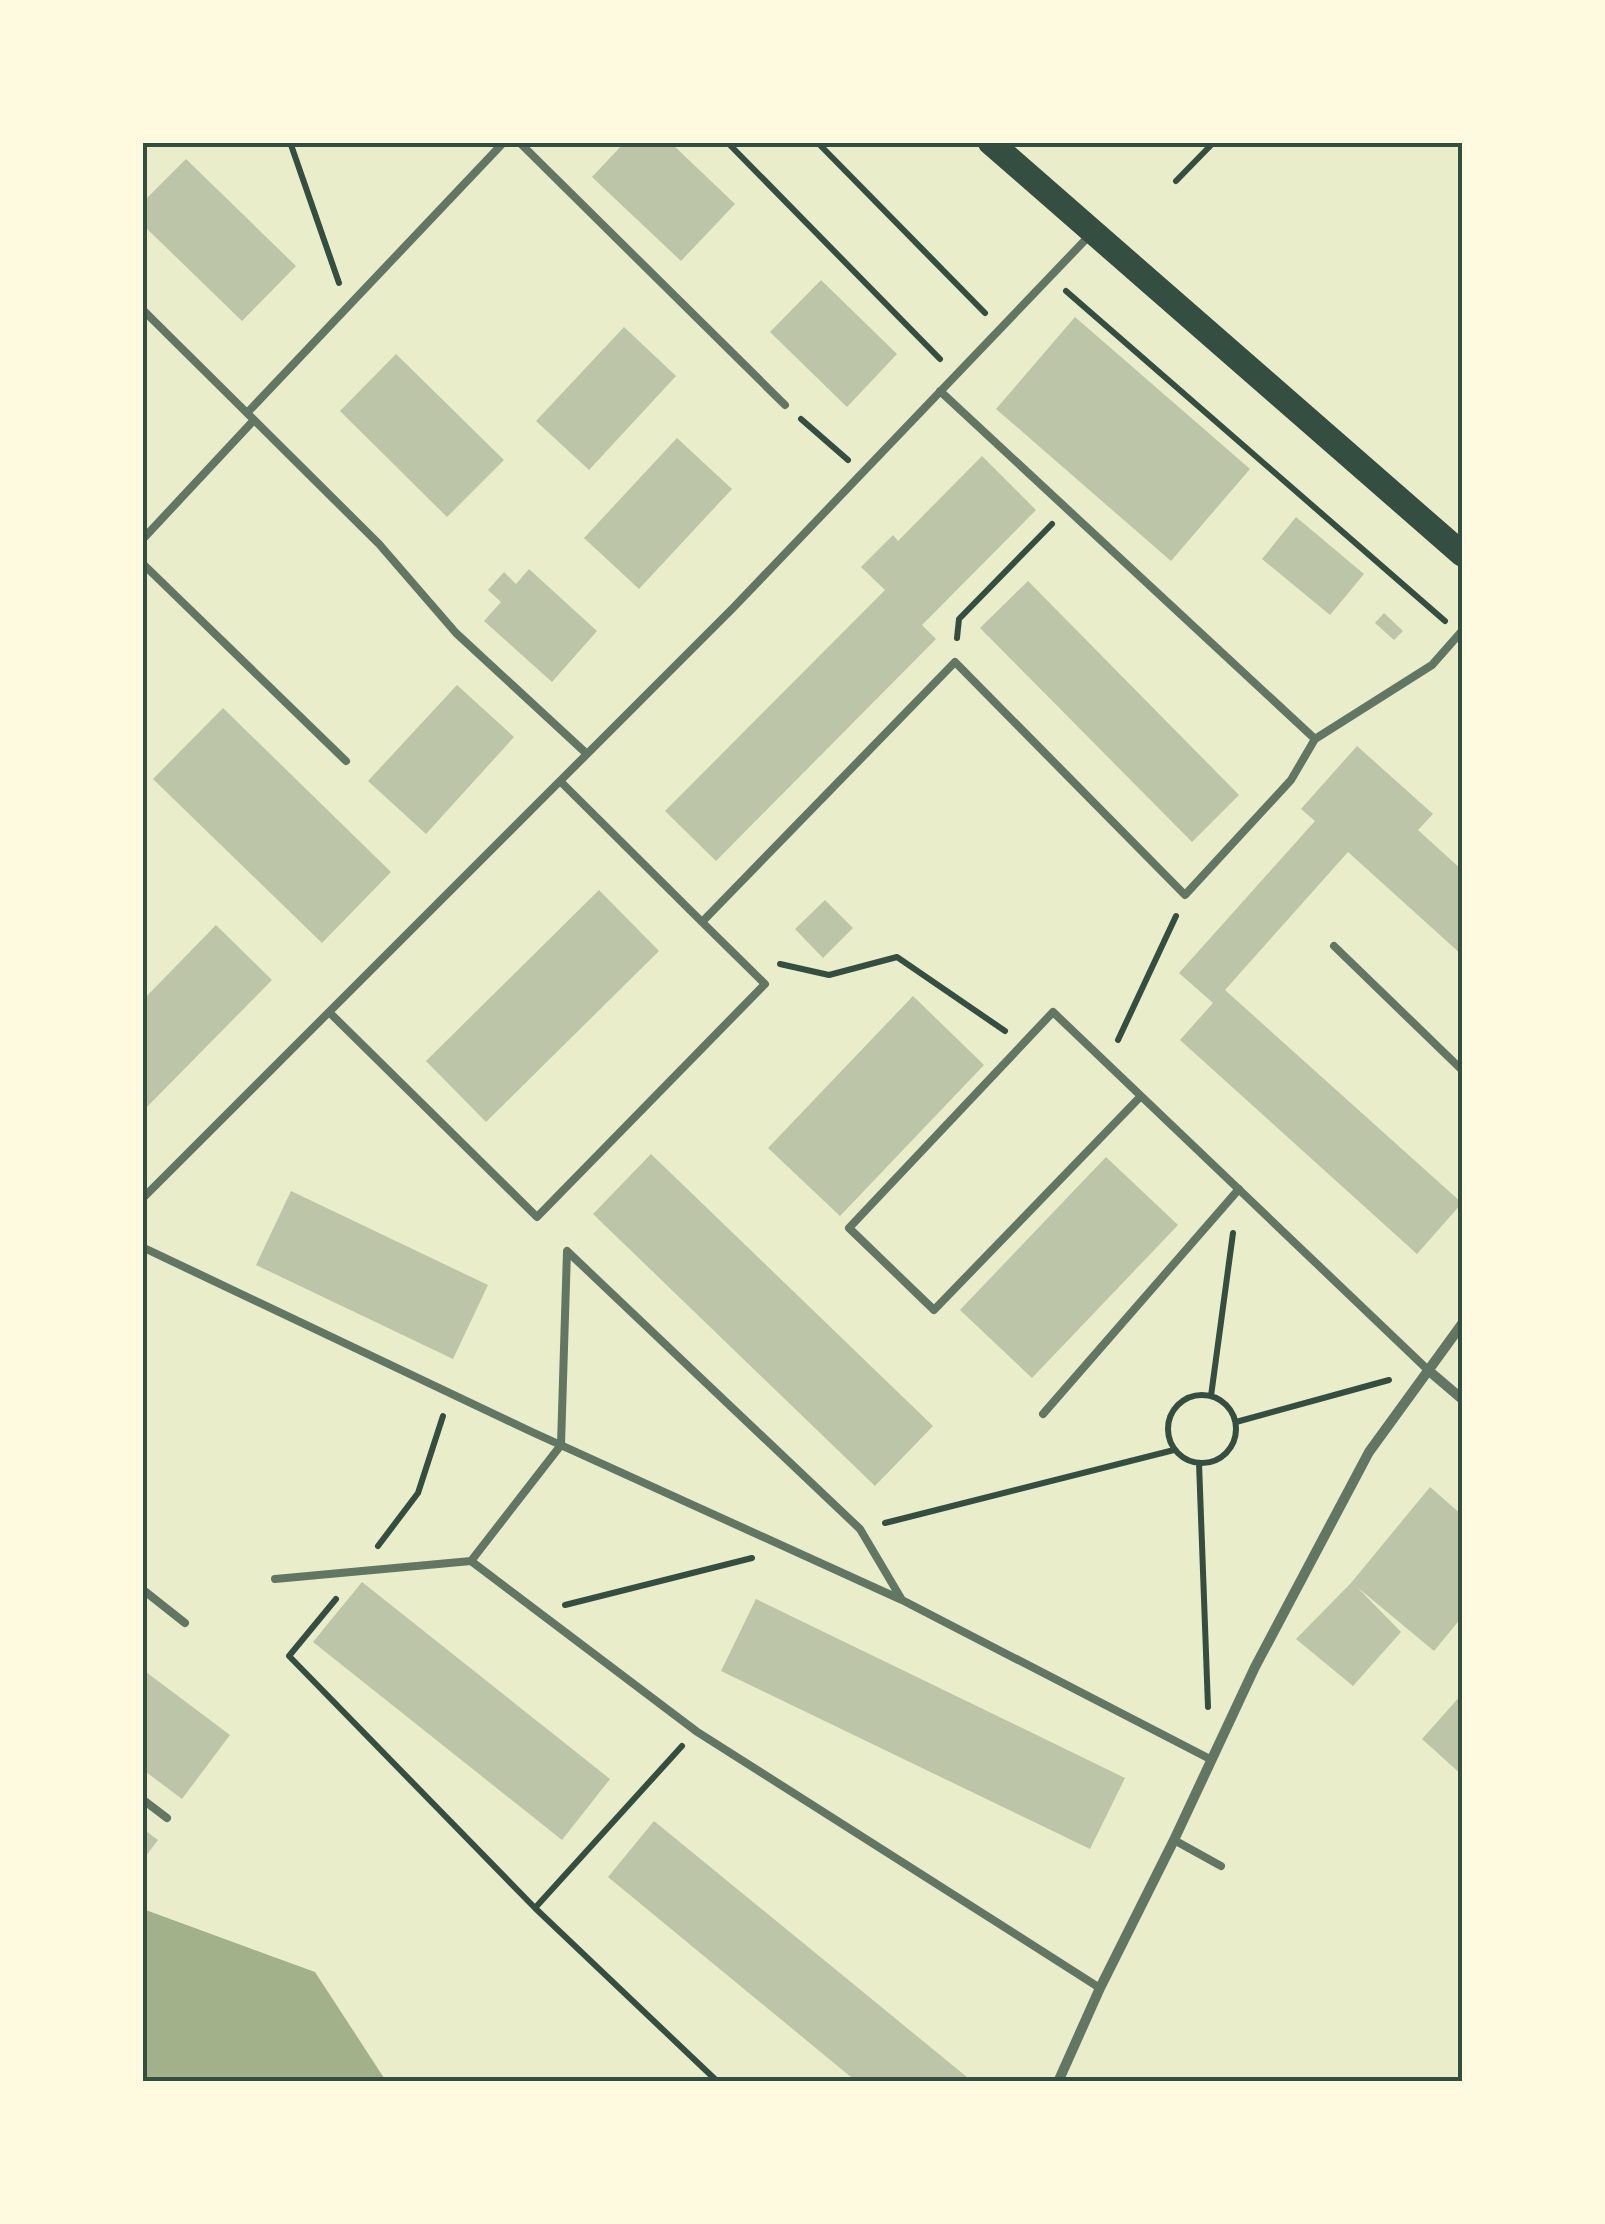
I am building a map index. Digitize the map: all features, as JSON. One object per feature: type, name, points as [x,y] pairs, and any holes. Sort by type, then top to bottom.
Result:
[{"type":"main road","points":[[990,142],[1462,554]]},
{"type":"street","points":[[1058,2082],[1210,1759],[1369,1452],[1462,1324]]},
{"type":"street","points":[[1428,1370],[1462,1399]]},
{"type":"lane","points":[[142,540],[348,308],[504,142]]},
{"type":"lane","points":[[519,142],[784,405]]},
{"type":"lane","points":[[142,1199],[560,781],[1092,233]]},
{"type":"lane","points":[[142,309],[379,544],[456,633],[586,754]]},
{"type":"lane","points":[[940,391],[1315,739]]},
{"type":"lane","points":[[142,563],[346,761]]},
{"type":"lane","points":[[702,922],[955,662],[1185,896],[1291,780],[1315,739],[1432,665],[1461,633]]},
{"type":"lane","points":[[329,1012],[538,1217],[765,984],[560,781]]},
{"type":"lane","points":[[1334,946],[1462,1070]]},
{"type":"lane","points":[[1141,1096],[934,1310],[850,1228],[1053,1012],[1239,1189],[1428,1370]]},
{"type":"lane","points":[[1043,1414],[1239,1189]]},
{"type":"lane","points":[[142,1248],[902,1600],[1210,1759]]},
{"type":"lane","points":[[470,1561],[561,1445],[567,1251],[860,1529],[902,1600]]},
{"type":"lane","points":[[275,1579],[470,1561],[696,1731],[1100,1988]]},
{"type":"lane","points":[[142,1589],[185,1623]]},
{"type":"lane","points":[[142,1799],[167,1818]]},
{"type":"lane","points":[[1174,1840],[1222,1866]]},
{"type":"path","points":[[290,142],[348,308]]},
{"type":"path","points":[[727,142],[956,375]]},
{"type":"path","points":[[817,142],[1000,328]]},
{"type":"path","points":[[1176,181],[1214,142]]},
{"type":"path","points":[[1050,277],[1461,633]]},
{"type":"path","points":[[784,405],[862,472]]},
{"type":"path","points":[[955,662],[959,619],[1067,509]]},
{"type":"path","points":[[1107,1064],[1185,896]]},
{"type":"path","points":[[778,964],[829,975],[897,956],[1023,1043]]},
{"type":"path","points":[[1211,1396],[1239,1189]]},
{"type":"path","points":[[1236,1422],[1428,1370]]},
{"type":"path","points":[[450,1393],[418,1493],[288,1656],[534,1908],[718,2082]]},
{"type":"path","points":[[1197,1395],[1223,1402],[1236,1422],[1233,1445],[1213,1462],[1185,1460],[1168,1437],[1168,1423],[1174,1410],[1183,1400],[1197,1395]]},
{"type":"path","points":[[1199,1463],[1210,1759]]},
{"type":"path","points":[[534,1908],[696,1731]]},
{"type":"shaded area","points":[[143,1909],[315,1972],[386,2081],[143,2081]]},
{"type":"building","points":[[625,142],[670,142],[735,204],[681,261],[592,177]]},
{"type":"building","points":[[186,159],[296,266],[242,321],[142,224],[142,203]]},
{"type":"building","points":[[821,280],[897,354],[847,407],[770,332]]},
{"type":"building","points":[[1075,317],[1250,469],[1171,561],[996,409]]},
{"type":"building","points":[[624,327],[676,376],[589,470],[536,421]]},
{"type":"building","points":[[396,354],[504,460],[447,517],[340,411]]},
{"type":"building","points":[[677,438],[732,489],[639,589],[584,538]]},
{"type":"building","points":[[982,456],[1036,510],[922,625],[936,639],[716,861],[665,811],[885,590],[861,567],[893,535],[898,541]]},
{"type":"building","points":[[1296,517],[1364,574],[1330,615],[1262,559]]},
{"type":"building","points":[[529,569],[597,631],[552,682],[484,621],[501,602],[488,590],[504,572],[516,584]]},
{"type":"building","points":[[1028,581],[1239,795],[1192,842],[980,628]]},
{"type":"building","points":[[1384,613],[1403,631],[1394,640],[1375,623]]},
{"type":"building","points":[[457,685],[514,737],[426,834],[368,781]]},
{"type":"building","points":[[223,708],[391,872],[322,943],[153,779]]},
{"type":"building","points":[[1357,746],[1433,814],[1418,830],[1462,870],[1462,955],[1348,852],[1225,990],[1462,1203],[1417,1254],[1180,1040],[1213,1003],[1179,973],[1315,821],[1301,809]]},
{"type":"building","points":[[599,890],[659,951],[486,1122],[426,1061]]},
{"type":"building","points":[[825,900],[853,928],[823,958],[795,929]]},
{"type":"building","points":[[216,925],[272,980],[142,1112],[142,1001]]},
{"type":"building","points":[[913,996],[984,1065],[840,1216],[768,1148]]},
{"type":"building","points":[[651,1154],[933,1426],[875,1486],[593,1214]]},
{"type":"building","points":[[1106,1157],[1178,1225],[1032,1378],[960,1310]]},
{"type":"building","points":[[291,1191],[488,1285],[453,1359],[256,1265]]},
{"type":"building","points":[[1430,1487],[1462,1515],[1462,1617],[1434,1651],[1357,1587],[1401,1632],[1353,1686],[1296,1639],[1351,1583]]},
{"type":"building","points":[[362,1582],[610,1779],[562,1840],[313,1642]]},
{"type":"building","points":[[756,1599],[1125,1778],[1090,1849],[721,1671]]},
{"type":"building","points":[[142,1669],[230,1735],[182,1799],[142,1769]]},
{"type":"building","points":[[1462,1694],[1462,1775],[1422,1739]]},
{"type":"building","points":[[654,1821],[973,2082],[857,2082],[608,1877]]},
{"type":"building","points":[[142,1828],[158,1840],[142,1861]]}]
